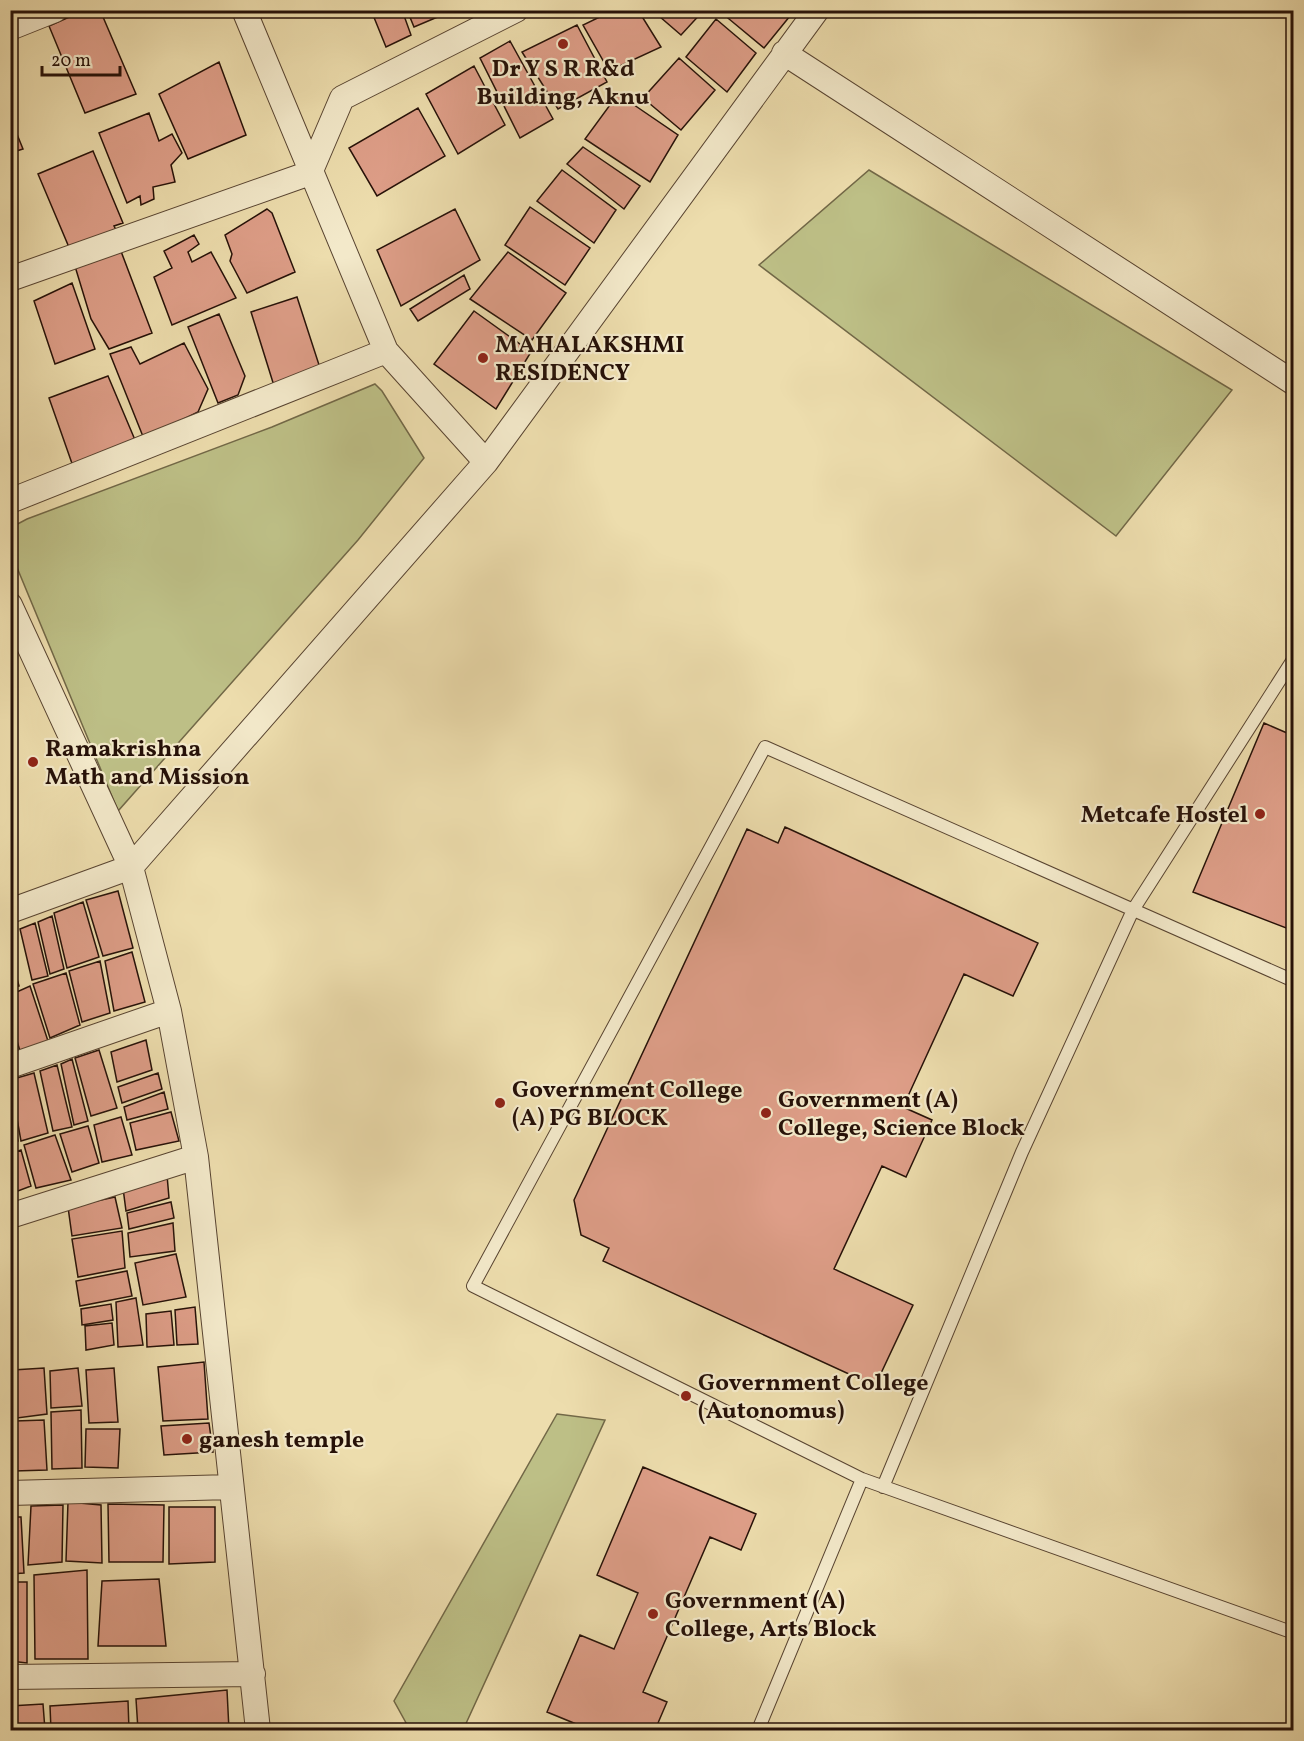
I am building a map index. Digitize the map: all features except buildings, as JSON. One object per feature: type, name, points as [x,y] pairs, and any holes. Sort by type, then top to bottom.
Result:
[{"type":"street","points":[[10,28],[55,10]]},
{"type":"street","points":[[243,10],[386,351],[486,462]]},
{"type":"street","points":[[10,279],[310,173],[342,98],[516,10]]},
{"type":"street","points":[[10,911],[131,867],[486,462],[817,10]]},
{"type":"street","points":[[784,53],[1293,383]]},
{"type":"street","points":[[10,501],[386,351]]},
{"type":"street","points":[[10,605],[131,867],[169,1011],[196,1157],[258,1731]]},
{"type":"street","points":[[10,1066],[169,1011]]},
{"type":"street","points":[[10,1216],[196,1157]]},
{"type":"street","points":[[10,1493],[231,1487]]},
{"type":"street","points":[[10,1677],[253,1674]]},
{"type":"lane","points":[[883,1487],[1022,1152],[1133,909],[1293,658]]},
{"type":"lane","points":[[1293,981],[765,747],[473,1286],[862,1479],[1293,1633]]},
{"type":"lane","points":[[758,1731],[862,1479]]},
{"type":"green space","points":[[869,170],[1232,390],[1116,536],[759,265]]},
{"type":"green space","points":[[375,384],[382,391],[424,458],[358,540],[118,811],[11,553],[10,528],[27,519],[272,427]]},
{"type":"green space","points":[[557,1414],[605,1420],[463,1730],[410,1730],[394,1701]]},
{"type":"place","name":"Dr Y S R R&d Building, Aknu","points":[[563,44]]},
{"type":"place","name":"MAHALAKSHMI RESIDENCY","points":[[483,358]]},
{"type":"place","name":"Ramakrishna Math and Mission","points":[[33,762]]},
{"type":"place","name":"Metcafe Hostel","points":[[1260,814]]},
{"type":"place","name":"Government College (A) PG BLOCK","points":[[500,1103]]},
{"type":"place","name":"Government (A) College, Science Block","points":[[766,1113]]},
{"type":"place","name":"Government College (Autonomus)","points":[[686,1396]]},
{"type":"place","name":"ganesh temple","points":[[187,1439]]},
{"type":"place","name":"Government (A) College, Arts Block","points":[[653,1614]]}]
